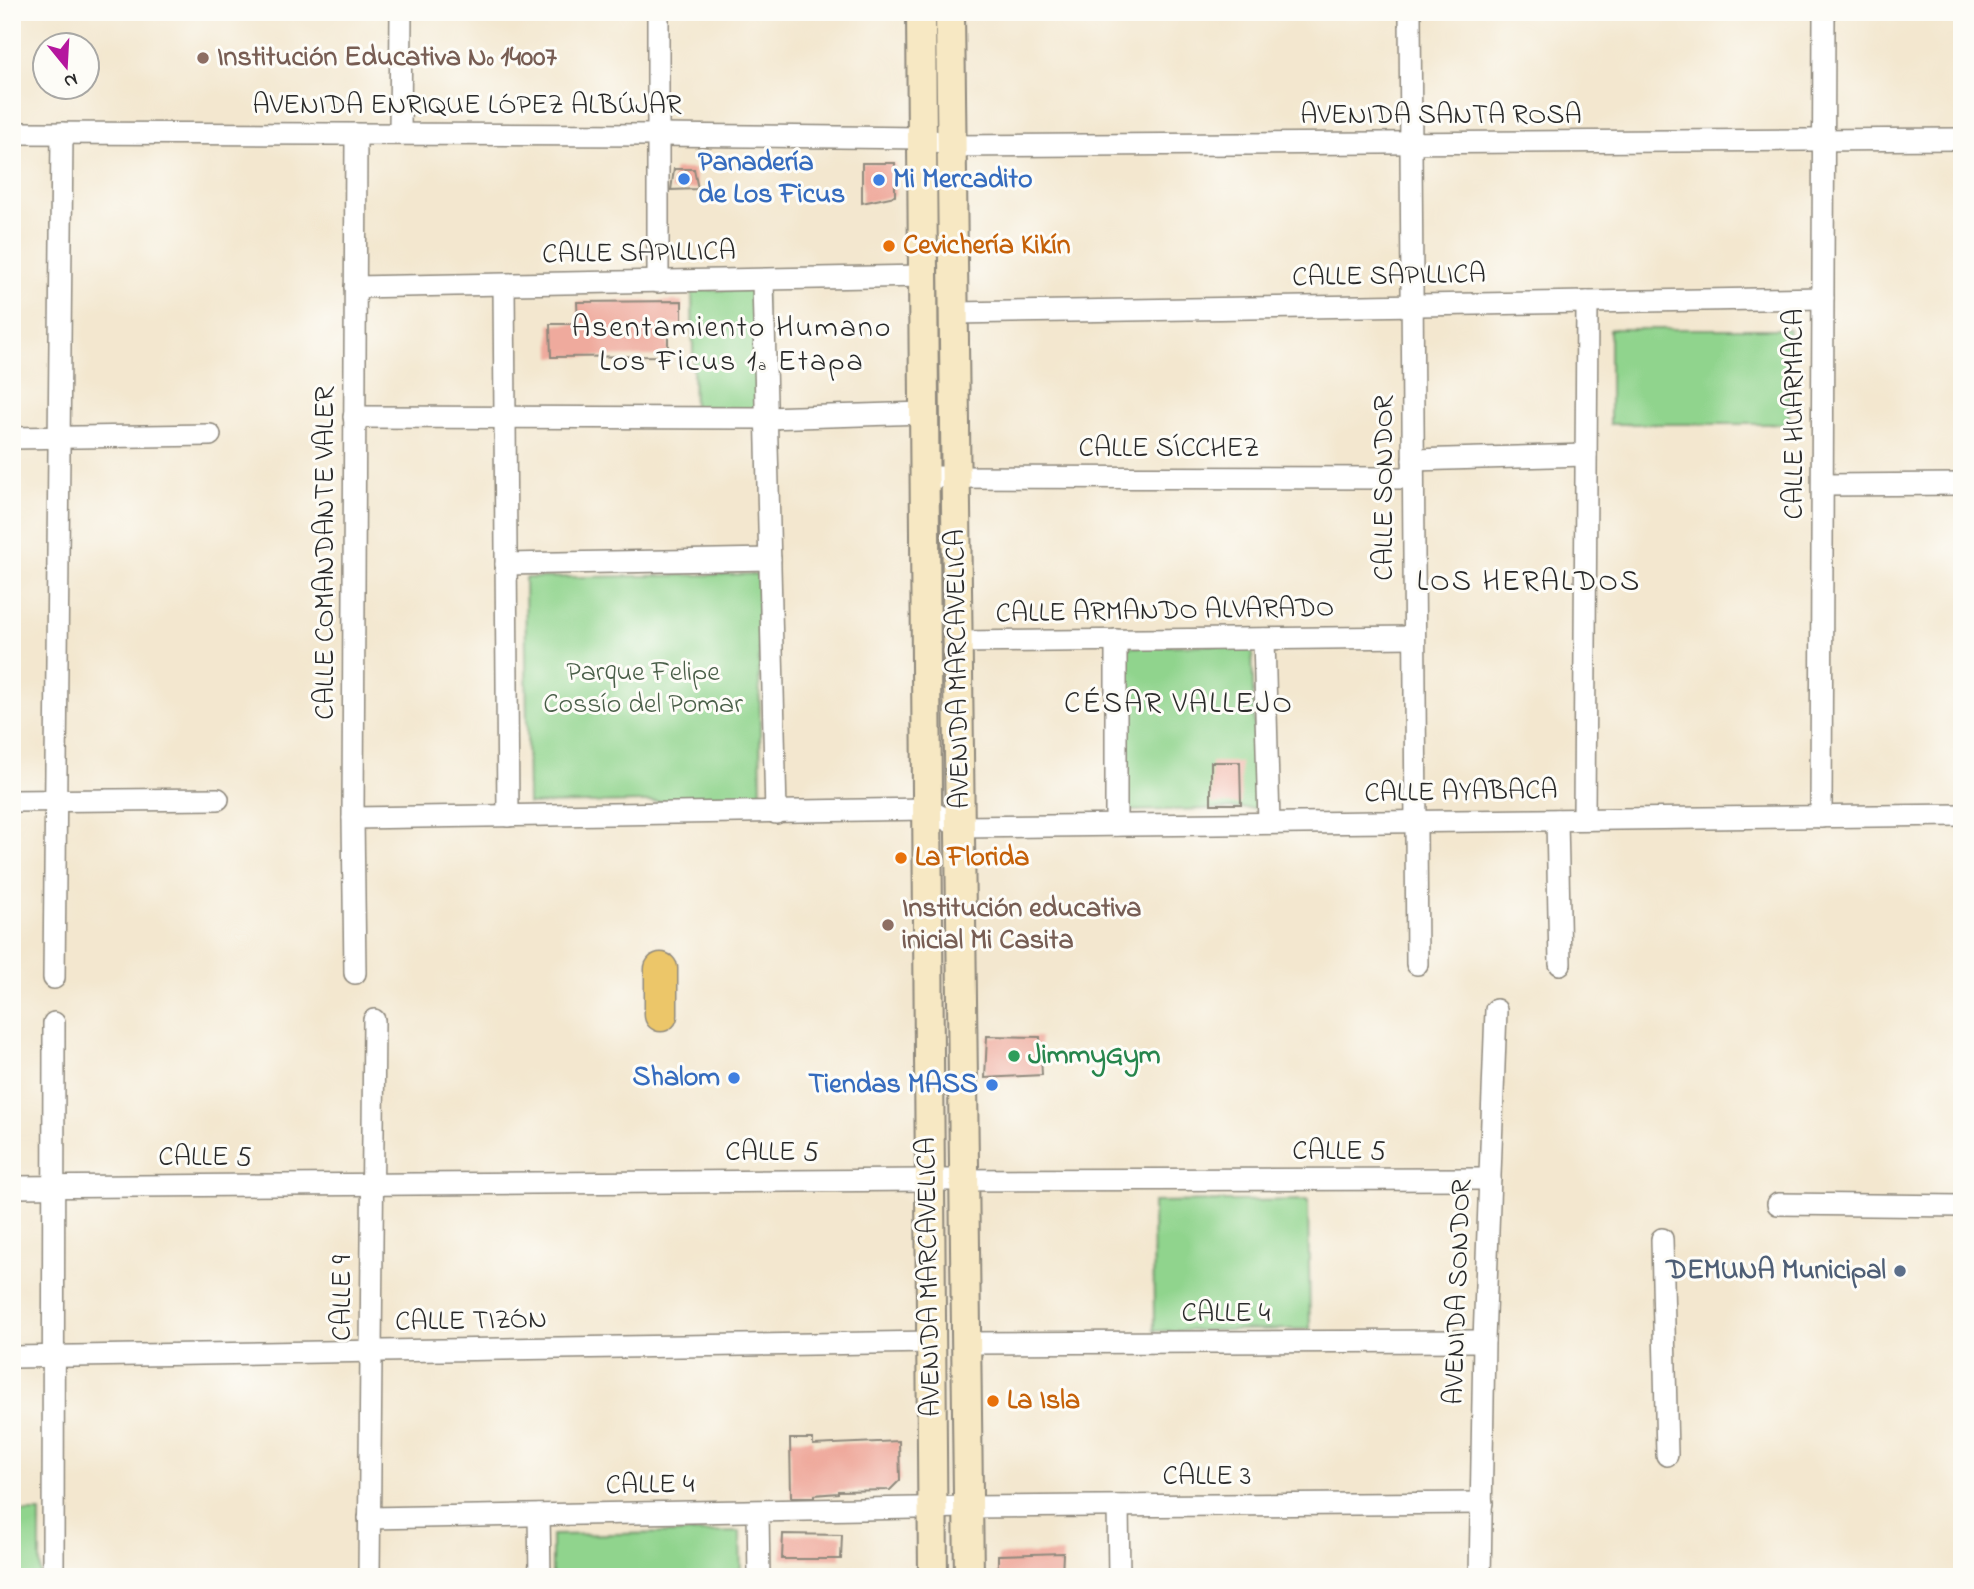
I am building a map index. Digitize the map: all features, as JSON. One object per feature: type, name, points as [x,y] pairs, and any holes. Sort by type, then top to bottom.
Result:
[{"type":"main road","points":[[661,969],[661,1015]]},
{"type":"street","points":[[400,134],[401,12]]},
{"type":"street","points":[[658,12],[658,282]]},
{"type":"street","name":"AVENIDA MARCAVELICA","points":[[920,12],[933,1577]]},
{"type":"street","name":"AVENIDA MARCAVELICA","points":[[950,12],[970,1577]]},
{"type":"street","name":"CALLE SONDOR","points":[[1410,12],[1417,964]]},
{"type":"street","name":"CALLE HUARMACA","points":[[1821,817],[1824,12]]},
{"type":"street","name":"AVENIDA ENRIQUE LÓPEZ ALBÚJAR","points":[[12,133],[922,138]]},
{"type":"street","points":[[54,978],[62,133]]},
{"type":"street","name":"CALLE COMANDANTE VALER","points":[[355,973],[353,818],[356,134]]},
{"type":"street","name":"AVENIDA SANTA ROSA","points":[[922,138],[953,146],[1410,145],[1962,139]]},
{"type":"street","name":"CALLE SAPILLICA","points":[[355,287],[923,276]]},
{"type":"street","points":[[763,281],[776,813]]},
{"type":"street","points":[[504,285],[508,816]]},
{"type":"street","name":"CALLE SAPILLICA","points":[[955,313],[1823,298]]},
{"type":"street","points":[[1584,820],[1587,302]]},
{"type":"street","points":[[354,417],[766,418],[924,413]]},
{"type":"street","points":[[12,438],[210,435]]},
{"type":"street","name":"CALLE SÍCCHEZ","points":[[925,477],[1413,469],[1586,455]]},
{"type":"street","points":[[1823,485],[1962,484]]},
{"type":"street","points":[[506,564],[770,559]]},
{"type":"street","name":"CALLE ARMANDO ALVARADO","points":[[959,642],[1414,637]]},
{"type":"street","points":[[1264,639],[1269,823]]},
{"type":"street","points":[[1116,640],[1116,825]]},
{"type":"street","points":[[12,801],[218,799]]},
{"type":"street","points":[[353,818],[927,809],[960,827]]},
{"type":"street","name":"CALLE AYABACA","points":[[960,827],[1962,815]]},
{"type":"street","points":[[1557,820],[1560,964]]},
{"type":"street","name":"AVENIDA SONDOR","points":[[1480,1577],[1484,1341],[1496,1010]]},
{"type":"street","name":"CALLE 9","points":[[369,1577],[374,1020]]},
{"type":"street","points":[[53,1577],[54,1023]]},
{"type":"street","name":"CALLE 5","points":[[12,1187],[1490,1179]]},
{"type":"street","points":[[1778,1204],[1962,1206]]},
{"type":"street","points":[[1662,1239],[1667,1455]]},
{"type":"street","name":"CALLE 4","points":[[967,1343],[1484,1341]]},
{"type":"street","name":"CALLE TIZÓN","points":[[12,1357],[931,1342]]},
{"type":"street","name":"CALLE 3","points":[[932,1509],[1482,1503]]},
{"type":"street","points":[[1118,1506],[1119,1577]]},
{"type":"street","name":"CALLE 4","points":[[369,1518],[932,1509]]},
{"type":"street","points":[[758,1512],[758,1577]]},
{"type":"street","points":[[539,1515],[540,1577]]},
{"type":"green space","points":[[692,290],[765,290],[763,415],[694,417]]},
{"type":"green space","points":[[1610,329],[1789,329],[1789,424],[1610,424]]},
{"type":"green space","name":"Parque Felipe Cossío del Pomar","points":[[758,574],[761,800],[528,804],[525,578]]},
{"type":"green space","points":[[1252,644],[1256,808],[1124,811],[1120,647]]},
{"type":"green space","points":[[1308,1200],[1310,1329],[1154,1331],[1153,1202]]},
{"type":"green space","points":[[12,1512],[40,1512],[40,1577],[12,1577]]},
{"type":"green space","points":[[740,1532],[741,1577],[552,1577],[552,1535]]},
{"type":"building","name":"Mi Mercadito","points":[[862,163],[895,163],[895,196],[862,203]]},
{"type":"building","name":"Panadería de Los Ficus","points":[[674,169],[694,169],[698,189],[671,190]]},
{"type":"building","points":[[682,301],[682,325],[668,325],[668,356],[551,357],[550,324],[578,324],[577,302]]},
{"type":"building","points":[[1211,762],[1240,762],[1241,804],[1211,804]]},
{"type":"building","name":"JimmyGym","points":[[987,1036],[1040,1037],[1042,1075],[985,1078]]},
{"type":"building","points":[[790,1439],[813,1439],[813,1445],[899,1441],[900,1480],[890,1490],[838,1491],[814,1497],[791,1497]]},
{"type":"building","points":[[783,1534],[842,1535],[841,1559],[782,1559]]},
{"type":"building","points":[[1063,1553],[1062,1577],[998,1577],[998,1555]]},
{"type":"place","name":"Institución Educativa Nº 14007","points":[[203,58]]},
{"type":"place","name":"Panadería de Los Ficus","points":[[684,179]]},
{"type":"place","name":"Mi Mercadito","points":[[879,180]]},
{"type":"place","name":"Cevichería Kikín","points":[[889,246]]},
{"type":"place","name":"La Florida","points":[[901,858]]},
{"type":"place","name":"Institución educativa inicial Mi Casita","points":[[888,925]]},
{"type":"place","name":"JimmyGym","points":[[1014,1056]]},
{"type":"place","name":"Shalom","points":[[734,1078]]},
{"type":"place","name":"Tiendas MASS","points":[[992,1085]]},
{"type":"place","name":"DEMUNA Municipal","points":[[1900,1271]]},
{"type":"place","name":"La Isla","points":[[993,1401]]},
{"type":"district","name":"Asentamiento Humano Los Ficus 1ª Etapa","points":[[732,346]]},
{"type":"district","name":"LOS HERALDOS","points":[[1529,583]]},
{"type":"district","name":"CÉSAR VALLEJO","points":[[1179,705]]}]
